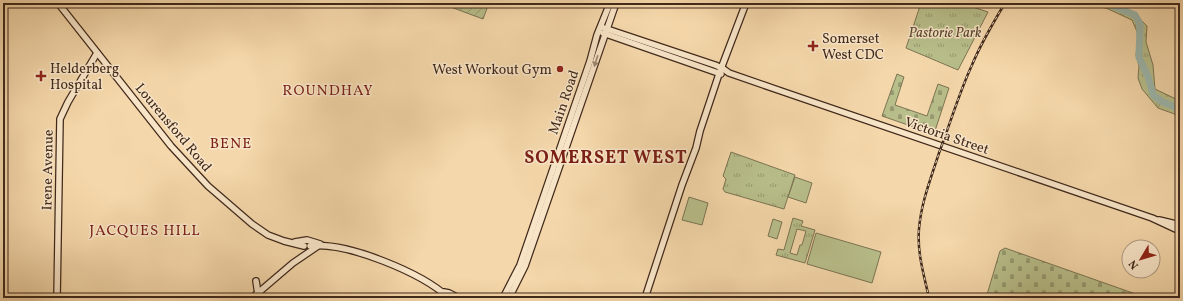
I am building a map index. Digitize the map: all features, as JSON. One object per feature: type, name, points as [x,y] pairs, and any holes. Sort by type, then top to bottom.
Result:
[{"type":"main road","name":"Lourensford Road","points":[[58,3],[171,146],[208,186],[259,229],[277,239],[307,245],[323,246],[366,255],[384,261],[444,292],[459,298]]},
{"type":"main road","name":"Main Road","points":[[504,298],[516,276],[522,260],[610,3]]},
{"type":"main road","name":"Main Road","points":[[509,298],[526,266],[616,3]]},
{"type":"main road","points":[[645,298],[666,232],[698,142],[700,131],[719,74],[746,3]]},
{"type":"main road","name":"Victoria Street","points":[[600,30],[722,68],[729,73],[1157,220],[1180,231]]},
{"type":"main road","name":"Victoria Street","points":[[606,32],[719,74],[729,73]]},
{"type":"main road","name":"Irene Avenue","points":[[57,298],[60,119],[68,102],[97,53]]},
{"type":"main road","name":"Victoria Street","points":[[1157,220],[1180,225]]},
{"type":"main road","points":[[307,245],[307,254]]},
{"type":"main road","points":[[300,258],[307,245]]},
{"type":"main road","points":[[252,298],[300,258],[323,246]]},
{"type":"main road","points":[[256,281],[258,294]]},
{"type":"main road","name":"Lourensford Road","points":[[444,292],[450,298]]},
{"type":"green space","points":[[449,3],[489,3],[483,19],[448,6]]},
{"type":"green space","name":"Pastorie Park","points":[[921,3],[961,3],[988,12],[958,70],[906,48]]},
{"type":"green space","points":[[1072,3],[1112,3],[1134,13],[1147,26],[1146,42],[1153,65],[1155,89],[1180,101],[1180,116],[1158,108],[1142,89],[1138,78],[1139,66],[1136,55],[1138,34],[1132,20],[1106,8]]},
{"type":"green space","points":[[897,74],[904,77],[895,105],[927,116],[938,84],[949,88],[934,134],[882,116]]},
{"type":"green space","points":[[731,152],[795,175],[784,209],[725,192],[723,189],[726,179],[723,176]]},
{"type":"green space","points":[[795,177],[812,183],[806,203],[788,197]]},
{"type":"green space","points":[[689,197],[708,203],[702,225],[682,220]]},
{"type":"green space","points":[[793,218],[803,221],[801,226],[815,230],[805,263],[776,255],[778,249],[784,250]],"holes":[[[797,229],[806,231],[797,255],[790,253]]]},
{"type":"green space","points":[[773,219],[782,222],[777,239],[768,236]]},
{"type":"green space","points":[[816,233],[881,252],[872,283],[807,264]]},
{"type":"green space","points":[[1005,248],[1147,298],[986,298],[1000,251]]},
{"type":"waterway","points":[[1106,3],[1135,15],[1140,24],[1139,57],[1148,77],[1153,94],[1163,102],[1180,109]]},
{"type":"railway","points":[[929,298],[921,264],[919,247],[920,219],[924,200],[939,153],[967,76],[983,41],[1005,3]]},
{"type":"place","name":"Somerset West CDC","points":[[813,46]]},
{"type":"place","name":"West Workout Gym","points":[[560,69]]},
{"type":"place","name":"Helderberg Hospital","points":[[41,76]]},
{"type":"district","name":"ROUNDHAY","points":[[328,90]]},
{"type":"district","name":"BENE","points":[[231,143]]},
{"type":"district","name":"SOMERSET WEST","points":[[606,157]]},
{"type":"district","name":"JACQUES HILL","points":[[145,230]]}]
